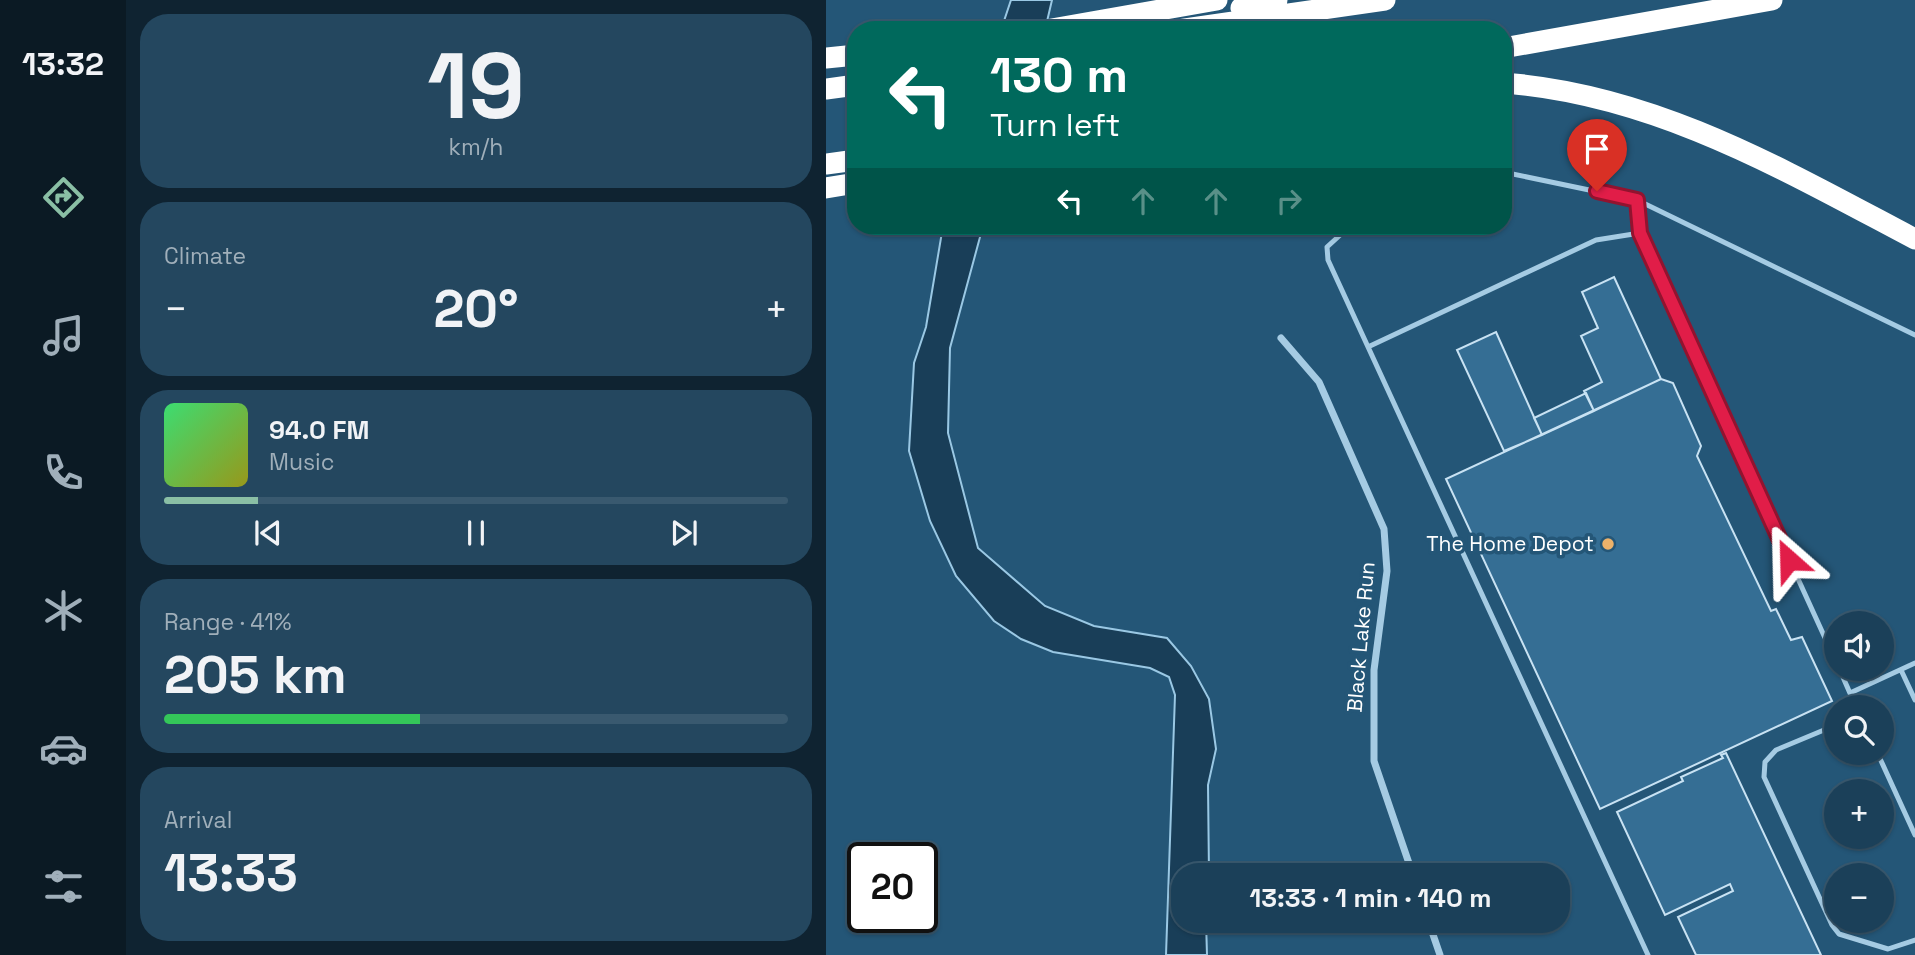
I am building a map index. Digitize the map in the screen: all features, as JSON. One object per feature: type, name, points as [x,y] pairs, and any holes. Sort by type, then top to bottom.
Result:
[{"type":"highway","points":[[1097,21],[1217,0]]},
{"type":"highway","points":[[1194,21],[1277,0]]},
{"type":"highway","points":[[1240,21],[1385,0]]},
{"type":"highway","points":[[1512,46],[1772,0]]},
{"type":"highway","points":[[826,58],[847,56]]},
{"type":"highway","points":[[1512,84],[1575,93],[1635,107],[1712,135],[1767,160],[1915,239]]},
{"type":"highway","points":[[826,89],[847,86]]},
{"type":"highway","points":[[1512,94],[1635,107]]},
{"type":"highway","points":[[826,164],[847,161]]},
{"type":"highway","points":[[826,188],[847,184]]},
{"type":"street","name":"Black Lake Run","points":[[1281,338],[1319,382],[1384,529],[1387,571],[1374,670],[1374,761],[1409,863]]},
{"type":"street","points":[[1432,933],[1440,955]]},
{"type":"lane","points":[[1512,174],[1637,200],[1915,335]]},
{"type":"lane","points":[[1637,200],[1640,233],[1824,636]]},
{"type":"lane","points":[[1370,346],[1596,240],[1640,233]]},
{"type":"lane","points":[[1341,235],[1328,247],[1328,260],[1370,346],[1648,955]]},
{"type":"lane","points":[[1845,681],[1850,693],[1915,663]]},
{"type":"lane","points":[[1901,670],[1915,700]]},
{"type":"lane","points":[[1824,730],[1776,750],[1766,761],[1764,777],[1832,925],[1839,934],[1888,949],[1915,940]]},
{"type":"lane","points":[[1883,765],[1915,835]]},
{"type":"water","points":[[1011,0],[1052,0],[1047,21],[1004,21]]},
{"type":"water","points":[[941,235],[981,235],[950,348],[948,433],[978,548],[1045,606],[1094,626],[1167,638],[1191,666],[1209,699],[1216,749],[1208,785],[1209,863],[1171,863],[1171,933],[1206,933],[1207,955],[1166,955],[1175,695],[1169,677],[1150,668],[1053,652],[1021,639],[994,621],[956,576],[930,521],[909,451],[914,363],[926,327]]},
{"type":"building","points":[[1614,277],[1661,379],[1594,411],[1584,391],[1602,382],[1581,336],[1598,328],[1582,292]]},
{"type":"building","points":[[1496,332],[1542,435],[1504,451],[1457,350]]},
{"type":"building","name":"The Home Depot","points":[[1661,379],[1673,383],[1701,446],[1697,456],[1771,611],[1776,609],[1791,640],[1802,637],[1829,695],[1824,695],[1824,705],[1600,809],[1446,479]]},
{"type":"building","points":[[1586,393],[1594,411],[1542,435],[1534,418]]},
{"type":"building","points":[[1726,753],[1821,955],[1696,955],[1678,917],[1733,891],[1730,884],[1665,915],[1617,812],[1683,781],[1681,777],[1723,758],[1721,755]]},
{"type":"place","name":"The Home Depot","points":[[1608,544]]},
{"type":"route","points":[[1597,191],[1637,200],[1640,233],[1789,560]]}]
